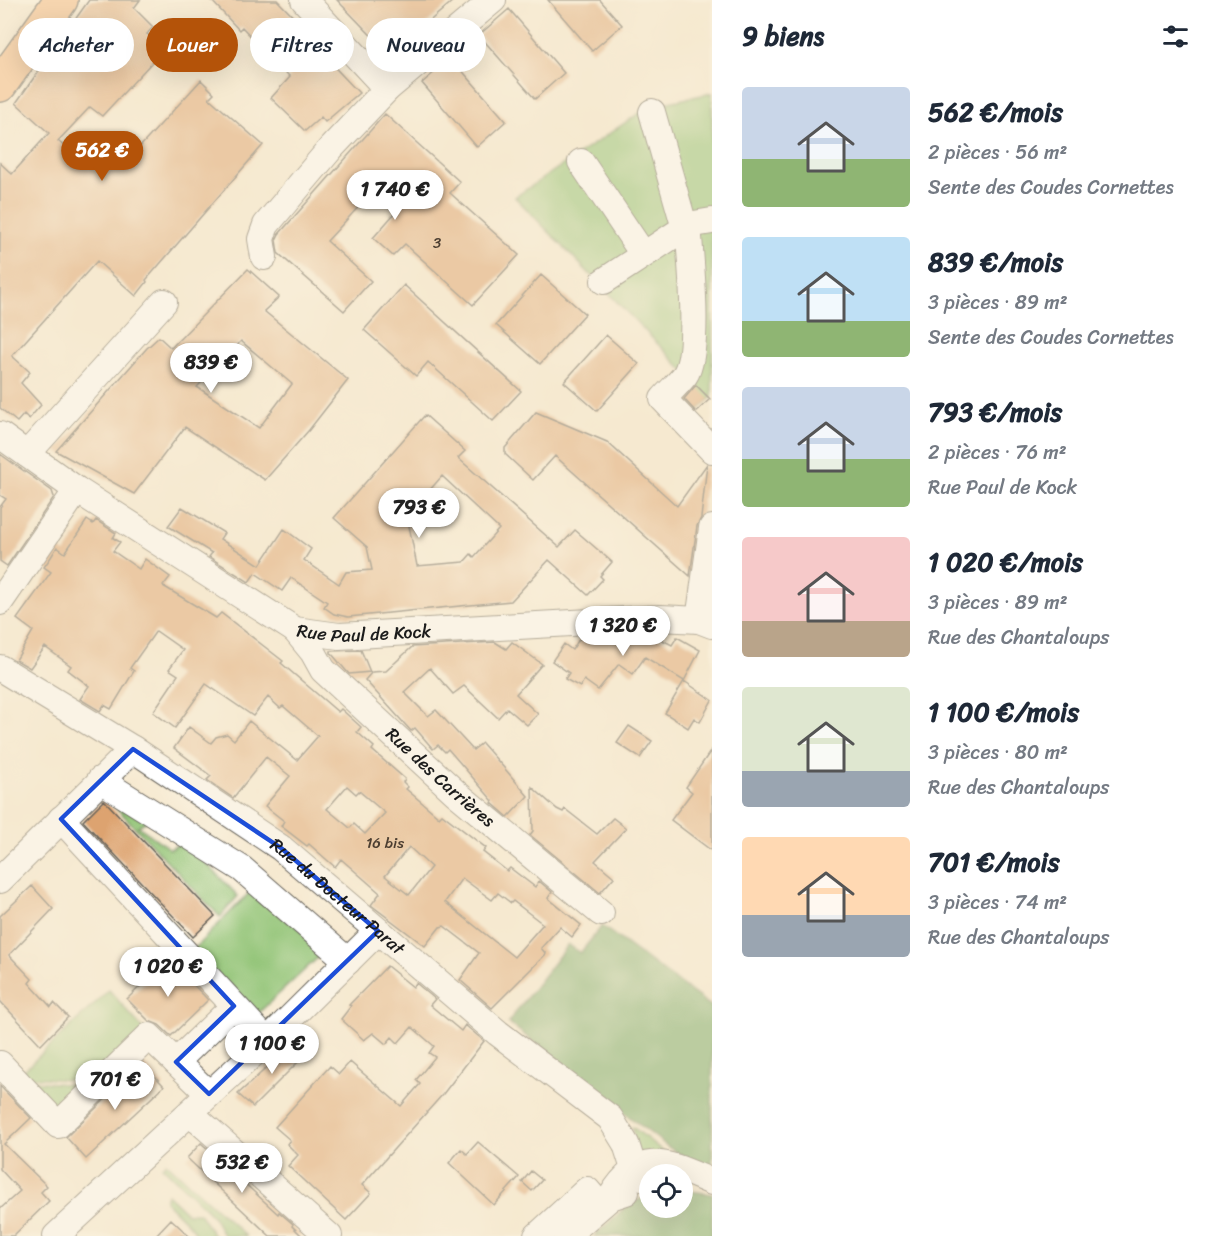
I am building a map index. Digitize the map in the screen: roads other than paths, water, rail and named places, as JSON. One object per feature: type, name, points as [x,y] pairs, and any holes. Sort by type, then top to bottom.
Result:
[{"type":"main road","points":[[0,85],[49,4]]},
{"type":"street","points":[[304,0],[387,89]]},
{"type":"street","points":[[264,257],[260,249],[266,225],[331,148],[387,89],[493,0]]},
{"type":"street","points":[[652,112],[691,226],[694,297],[693,335],[686,373],[663,399],[712,450]]},
{"type":"street","points":[[581,162],[643,254]]},
{"type":"street","points":[[604,281],[643,254],[691,226]]},
{"type":"street","points":[[27,454],[164,302]]},
{"type":"street","name":"Rue Paul de Kock","points":[[0,435],[77,490],[295,630],[339,636],[661,618],[705,622]]},
{"type":"street","points":[[0,602],[77,490]]},
{"type":"street","points":[[705,622],[712,528]]},
{"type":"street","name":"Rue des Carrières","points":[[295,630],[313,652],[323,670],[456,793],[601,913]]},
{"type":"street","name":"Rue du Docteur Parat","points":[[0,668],[133,749],[281,848],[498,1034],[610,1118],[639,1169]]},
{"type":"street","points":[[0,880],[133,749]]},
{"type":"street","points":[[100,780],[242,869],[348,961]]},
{"type":"street","points":[[61,819],[267,1041]]},
{"type":"street","points":[[56,1236],[267,1041],[378,931]]},
{"type":"street","points":[[176,1062],[234,1006]]},
{"type":"street","points":[[0,1064],[58,1125],[149,1036],[209,1095]]},
{"type":"street","points":[[190,1113],[329,1236]]},
{"type":"street","points":[[693,1175],[712,1184]]},
{"type":"street","points":[[566,1236],[606,1201],[623,1178],[639,1178]]},
{"type":"street","points":[[693,1184],[712,1184]]},
{"type":"street","points":[[537,1236],[587,1190],[606,1201]]}]
